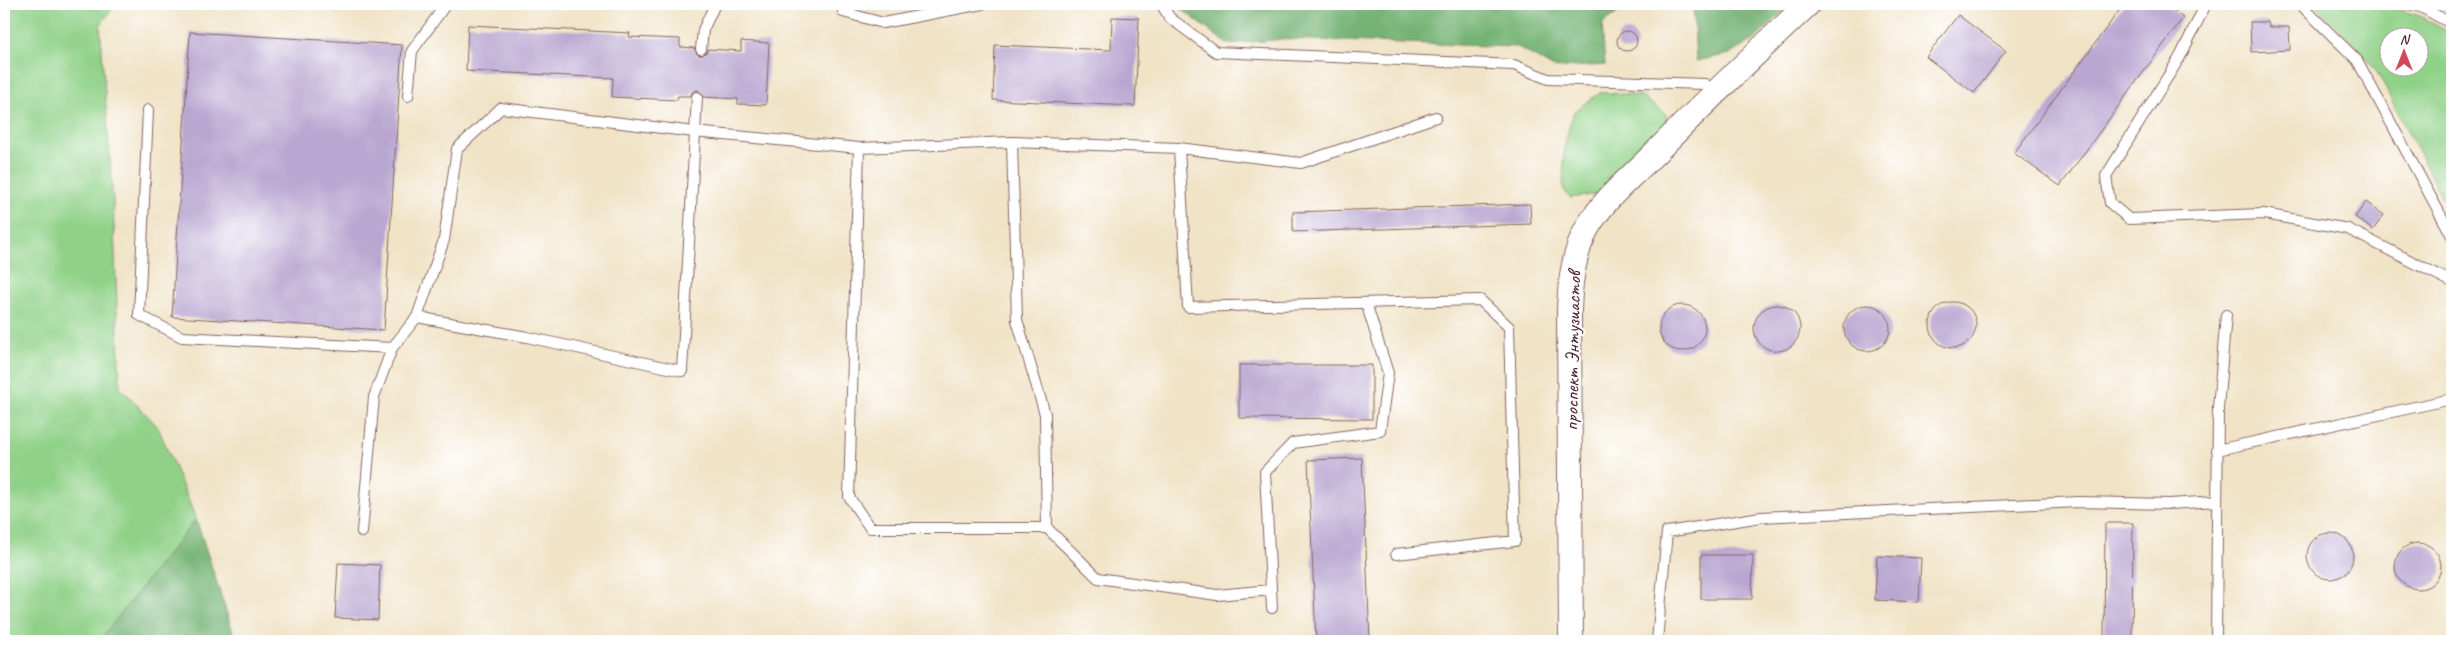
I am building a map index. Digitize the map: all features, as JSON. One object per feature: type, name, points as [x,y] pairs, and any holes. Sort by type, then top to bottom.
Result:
[{"type":"street","name":"проспект Энтузиастов","points":[[1571,641],[1569,310],[1570,284],[1574,261],[1586,232],[1604,204],[1715,92],[1808,4]]},
{"type":"lane","points":[[408,96],[412,51],[446,4]]},
{"type":"lane","points":[[701,49],[702,30],[715,4]]},
{"type":"lane","points":[[843,4],[843,12],[883,23],[982,4]]},
{"type":"lane","points":[[1161,4],[1170,18],[1216,52],[1514,65],[1548,78],[1705,84],[1715,92]]},
{"type":"lane","points":[[2206,4],[2180,57],[2106,176],[2110,203],[2129,219],[2264,214],[2348,228],[2452,282]]},
{"type":"lane","points":[[2300,4],[2357,60],[2452,236]]},
{"type":"lane","points":[[2407,4],[2420,7],[2452,24]]},
{"type":"lane","points":[[416,317],[527,337],[682,371],[697,97]]},
{"type":"lane","points":[[362,532],[374,397],[392,348],[416,317],[444,240],[457,149],[501,108],[694,132],[859,148],[1012,142],[1179,148],[1300,163],[1436,117]]},
{"type":"lane","points":[[148,110],[139,315],[182,337],[392,348]]},
{"type":"lane","points":[[1012,142],[1017,320],[1045,414],[1047,528]]},
{"type":"lane","points":[[859,148],[849,497],[870,528],[1047,528],[1098,578],[1217,594],[1271,590]]},
{"type":"lane","points":[[1179,148],[1188,307],[1480,300],[1509,327],[1515,541],[1396,554]]},
{"type":"lane","points":[[1272,608],[1265,472],[1293,443],[1380,431],[1388,373],[1366,303]]},
{"type":"lane","points":[[2216,641],[2217,450],[2226,315]]},
{"type":"lane","points":[[2217,450],[2452,399]]},
{"type":"lane","points":[[1657,641],[1667,532],[1761,517],[2079,502],[2169,504],[2217,501]]},
{"type":"green space","points":[[4,4],[115,4],[100,26],[113,200],[120,387],[158,427],[196,519],[99,641],[4,641]]},
{"type":"green space","points":[[1175,4],[1630,4],[1602,24],[1605,65],[1554,68],[1518,47],[1286,39],[1227,44]]},
{"type":"green space","points":[[1693,4],[1791,4],[1754,40],[1730,54],[1696,61]]},
{"type":"green space","points":[[2314,4],[2380,4],[2420,16],[2452,34],[2452,217],[2380,78],[2428,78],[2428,28],[2378,28],[2378,74],[2362,52]]},
{"type":"green space","points":[[1600,92],[1640,96],[1666,114],[1668,123],[1598,194],[1570,198],[1563,189],[1564,148],[1573,113]]},
{"type":"green space","points":[[196,519],[236,641],[99,641]]},
{"type":"building","points":[[2124,4],[2164,4],[2183,18],[2060,186],[2014,153]]},
{"type":"building","points":[[1958,15],[2006,51],[1974,93],[1926,57]]},
{"type":"building","points":[[1112,17],[1139,18],[1135,106],[993,100],[995,45],[1111,50]]},
{"type":"building","points":[[2250,22],[2268,22],[2269,27],[2289,27],[2290,50],[2251,52]]},
{"type":"building","points":[[468,25],[630,33],[629,37],[680,39],[680,47],[694,48],[697,54],[701,56],[708,49],[741,51],[741,41],[769,43],[766,105],[738,104],[738,99],[704,97],[698,90],[693,91],[690,96],[678,96],[677,100],[612,97],[613,78],[466,71]]},
{"type":"building","points":[[1627,31],[1634,34],[1637,41],[1634,48],[1627,51],[1620,48],[1617,41],[1620,34]]},
{"type":"building","points":[[190,32],[402,45],[384,330],[172,317]]},
{"type":"building","points":[[2366,202],[2384,215],[2373,230],[2355,217]]},
{"type":"building","points":[[1530,204],[1531,224],[1293,232],[1293,212]]},
{"type":"building","points":[[1948,302],[1958,302],[1972,312],[1976,325],[1972,338],[1966,344],[1958,348],[1948,348],[1934,338],[1930,330],[1930,320],[1940,306]]},
{"type":"building","points":[[1677,305],[1687,305],[1701,315],[1705,328],[1701,341],[1695,347],[1687,351],[1677,351],[1663,341],[1659,333],[1659,323],[1669,309]]},
{"type":"building","points":[[1773,305],[1781,305],[1790,309],[1796,315],[1800,328],[1796,341],[1790,347],[1781,351],[1773,351],[1764,347],[1758,341],[1754,332],[1754,324],[1758,315],[1764,309]]},
{"type":"building","points":[[1862,305],[1872,305],[1886,315],[1890,328],[1886,341],[1880,347],[1872,351],[1862,351],[1848,341],[1844,333],[1844,323],[1854,309]]},
{"type":"building","points":[[1239,365],[1372,365],[1372,419],[1239,418]]},
{"type":"building","points":[[1362,458],[1370,641],[1316,641],[1308,460]]},
{"type":"building","points":[[2105,523],[2133,523],[2132,641],[2104,641]]},
{"type":"building","points":[[2325,533],[2335,533],[2349,543],[2353,556],[2349,569],[2343,575],[2335,579],[2325,579],[2311,569],[2307,561],[2307,551],[2317,537]]},
{"type":"building","points":[[2413,543],[2423,543],[2437,553],[2441,566],[2437,579],[2431,585],[2423,589],[2413,589],[2399,579],[2395,571],[2395,561],[2405,547]]},
{"type":"building","points":[[1701,555],[1753,555],[1752,599],[1701,599]]},
{"type":"building","points":[[1877,556],[1921,558],[1919,602],[1875,600]]},
{"type":"building","points":[[338,563],[380,565],[378,620],[335,618]]}]
